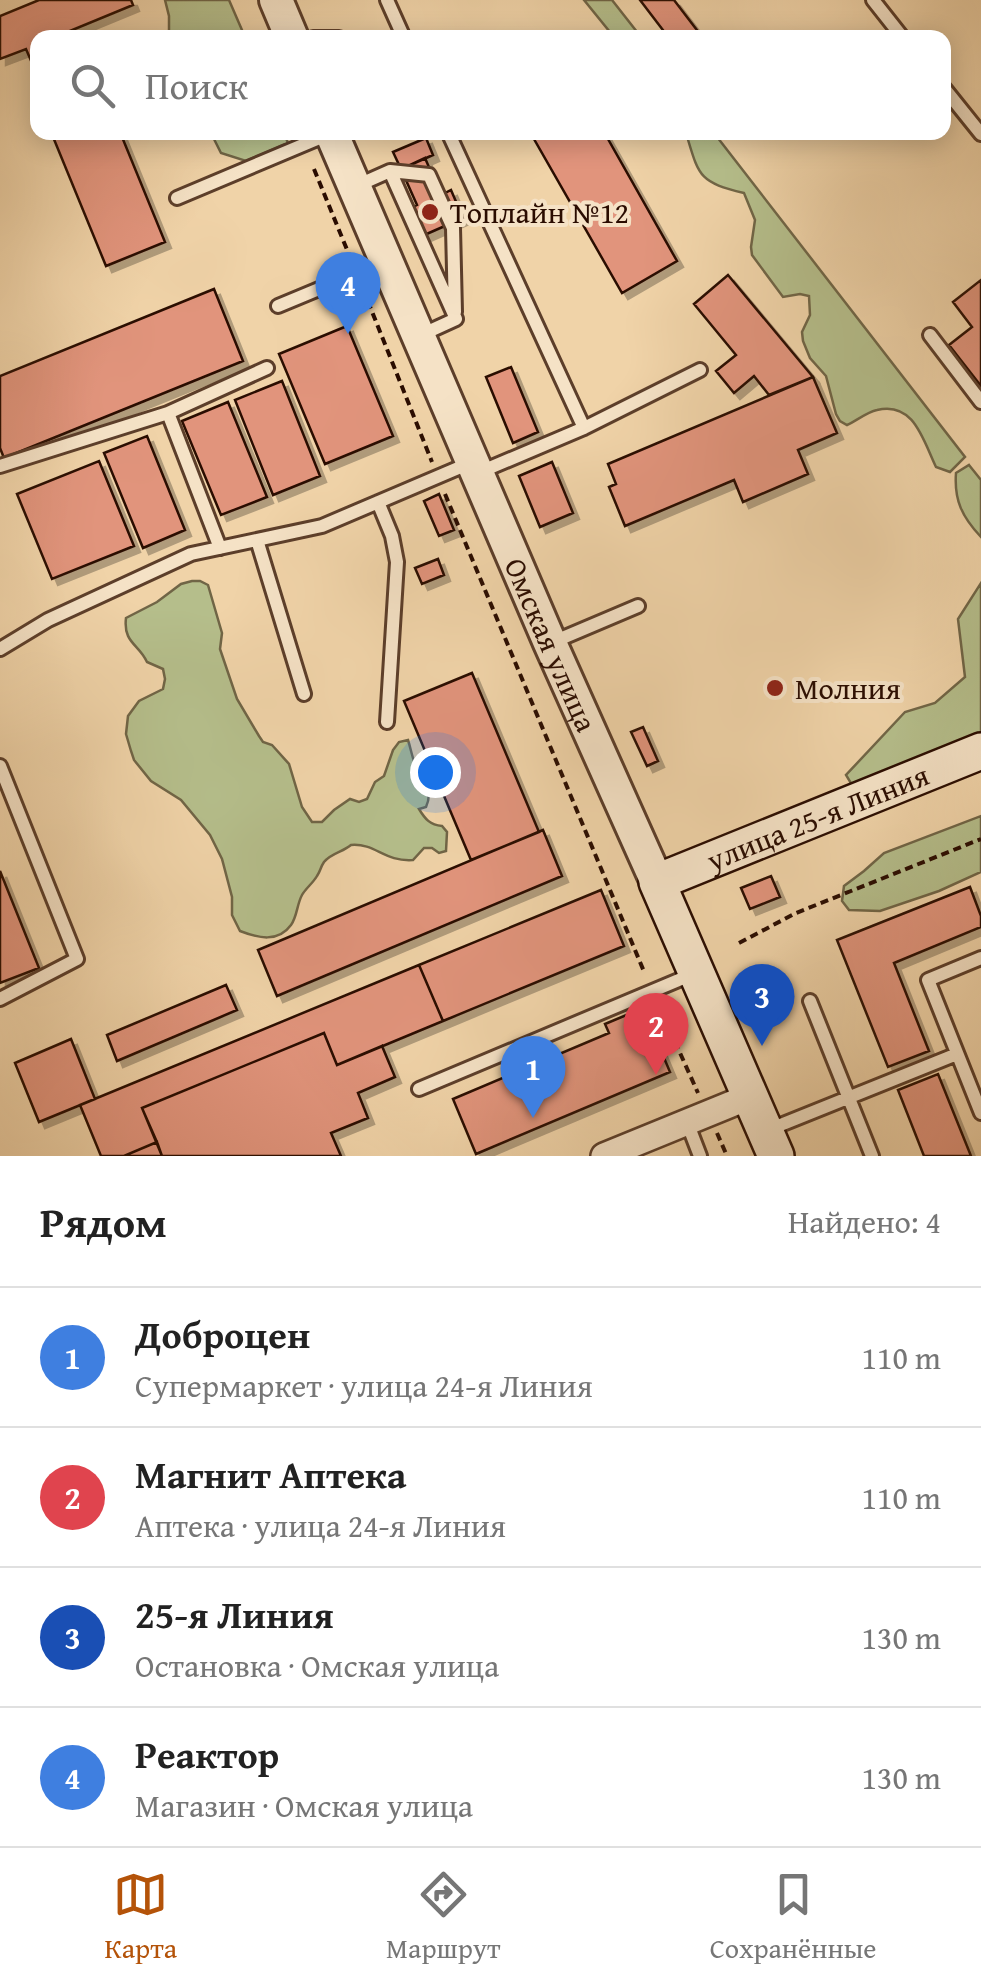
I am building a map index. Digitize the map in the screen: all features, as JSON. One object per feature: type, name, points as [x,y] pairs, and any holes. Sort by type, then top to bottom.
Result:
[{"type":"main road","name":"улица 25-я Линия","points":[[657,882],[981,751]]},
{"type":"main road","name":"Омская улица","points":[[657,882],[771,1143]]},
{"type":"street","points":[[276,0],[289,30]]},
{"type":"street","name":"Омская улица","points":[[324,140],[354,187],[371,267],[418,336],[657,882]]},
{"type":"street","points":[[604,1156],[751,1096]]},
{"type":"lane","points":[[386,0],[400,30]]},
{"type":"lane","points":[[873,0],[897,30]]},
{"type":"lane","points":[[951,97],[981,134]]},
{"type":"lane","points":[[178,198],[315,140]]},
{"type":"lane","points":[[452,140],[584,428]]},
{"type":"lane","points":[[390,171],[456,319]]},
{"type":"lane","points":[[354,187],[390,171],[429,175],[453,228],[456,319]]},
{"type":"lane","points":[[278,306],[371,267]]},
{"type":"lane","points":[[418,336],[456,319]]},
{"type":"lane","points":[[930,335],[981,402]]},
{"type":"lane","points":[[0,466],[168,413],[267,368]]},
{"type":"lane","points":[[0,649],[48,620],[191,554],[322,526],[438,476],[475,467],[584,428],[700,370]]},
{"type":"lane","points":[[168,413],[220,548]]},
{"type":"lane","points":[[378,502],[392,536],[397,562],[388,722]]},
{"type":"lane","points":[[258,540],[304,694]]},
{"type":"lane","points":[[550,643],[638,606]]},
{"type":"lane","points":[[0,766],[78,960],[0,999]]},
{"type":"lane","points":[[981,958],[928,980],[981,1113]]},
{"type":"lane","points":[[419,1089],[696,973]]},
{"type":"lane","points":[[810,1002],[872,1156]]},
{"type":"lane","points":[[771,1143],[848,1097],[957,1054]]},
{"type":"lane","points":[[697,1118],[700,1156]]},
{"type":"path","points":[[323,140],[371,267],[438,476],[633,941],[697,1118],[727,1156]]},
{"type":"path","points":[[739,943],[796,912],[981,839]]},
{"type":"green space","points":[[165,0],[229,0],[242,30],[169,30]]},
{"type":"green space","points":[[584,0],[612,0],[636,30],[608,30]]},
{"type":"green space","points":[[214,140],[288,143],[246,161],[221,153]]},
{"type":"green space","points":[[688,140],[719,140],[965,457],[950,472],[936,467],[916,425],[900,411],[877,410],[847,425],[840,421],[826,376],[810,358],[803,341],[802,332],[810,315],[809,296],[783,297],[752,255],[755,220],[744,193],[709,181],[694,159]]},
{"type":"green space","points":[[969,465],[981,480],[981,537],[964,515],[956,492],[956,473]]},
{"type":"green space","points":[[192,581],[208,585],[222,633],[220,649],[237,699],[263,742],[272,745],[289,764],[302,807],[312,822],[322,822],[350,799],[367,799],[375,782],[384,776],[393,750],[399,742],[408,740],[428,790],[426,807],[419,809],[428,821],[447,832],[446,851],[424,848],[413,860],[403,860],[351,845],[324,862],[302,895],[286,931],[267,937],[240,931],[232,915],[232,897],[222,859],[210,835],[181,800],[151,781],[134,760],[126,734],[128,716],[139,701],[163,689],[165,679],[163,669],[147,662],[129,638],[126,618]]},
{"type":"green space","points":[[981,583],[981,739],[855,790],[846,775],[905,712],[935,703],[965,677],[958,619]]},
{"type":"green space","points":[[981,816],[981,872],[880,911],[849,910],[842,901],[844,886],[884,853]]},
{"type":"building","points":[[39,0],[131,0],[133,5],[72,30],[30,30],[30,58],[26,49],[0,59],[0,16]]},
{"type":"building","points":[[640,0],[674,0],[697,30],[663,30]]},
{"type":"building","points":[[54,140],[123,140],[165,242],[106,266]]},
{"type":"building","points":[[427,140],[433,155],[401,169],[393,152]]},
{"type":"building","points":[[535,140],[609,140],[677,261],[622,293]]},
{"type":"building","points":[[425,158],[441,195],[451,190],[463,218],[413,240],[401,213],[417,205],[401,169]]},
{"type":"building","points":[[728,275],[813,377],[769,395],[754,376],[734,393],[716,371],[736,355],[694,304]]},
{"type":"building","points":[[981,280],[981,386],[949,345],[972,327],[953,302]]},
{"type":"building","points":[[214,289],[243,361],[4,458],[0,448],[0,376]]},
{"type":"building","points":[[347,326],[393,436],[325,464],[279,354]]},
{"type":"building","points":[[511,367],[538,432],[513,443],[486,377]]},
{"type":"building","points":[[813,377],[837,433],[798,450],[808,474],[743,502],[734,480],[625,526],[609,487],[616,484],[608,464]]},
{"type":"building","points":[[282,381],[320,476],[273,495],[235,400]]},
{"type":"building","points":[[228,402],[267,497],[221,515],[182,421]]},
{"type":"building","points":[[147,436],[185,530],[143,548],[104,453]]},
{"type":"building","points":[[99,461],[134,546],[52,579],[17,494]]},
{"type":"building","points":[[552,462],[573,513],[540,527],[519,476]]},
{"type":"building","points":[[439,494],[454,530],[439,536],[424,501]]},
{"type":"building","points":[[438,559],[444,575],[422,584],[415,568]]},
{"type":"building","points":[[472,673],[539,832],[471,860],[404,701]]},
{"type":"building","points":[[643,727],[658,761],[647,766],[631,732]]},
{"type":"building","points":[[543,830],[562,876],[277,996],[258,950]]},
{"type":"building","points":[[0,871],[39,968],[0,983]]},
{"type":"building","points":[[771,876],[780,897],[750,909],[741,888]]},
{"type":"building","points":[[970,887],[981,927],[894,963],[929,1051],[888,1067],[837,940]]},
{"type":"building","points":[[601,890],[624,946],[443,1021],[419,965]]},
{"type":"building","points":[[419,965],[443,1021],[337,1065],[324,1033],[142,1108],[157,1142],[124,1156],[101,1156],[80,1105]]},
{"type":"building","points":[[226,985],[237,1010],[117,1061],[107,1035]]},
{"type":"building","points":[[643,1008],[670,1072],[476,1154],[453,1099],[609,1033],[605,1024]]},
{"type":"building","points":[[324,1033],[337,1065],[382,1046],[395,1077],[358,1093],[368,1118],[331,1133],[341,1156],[162,1156],[142,1108]]},
{"type":"building","points":[[71,1039],[95,1099],[39,1122],[15,1063]]},
{"type":"building","points":[[938,1074],[971,1156],[924,1156],[898,1090]]},
{"type":"building","points":[[157,1142],[162,1156],[124,1156]]},
{"type":"place","name":"Топлайн №12","points":[[430,212]]},
{"type":"place","name":"Реактор","points":[[348,334]]},
{"type":"place","name":"Молния","points":[[775,688]]},
{"type":"place","name":"25-я Линия","points":[[762,1046]]},
{"type":"place","name":"Магнит Аптека","points":[[656,1075]]},
{"type":"place","name":"Доброцен","points":[[533,1118]]}]
